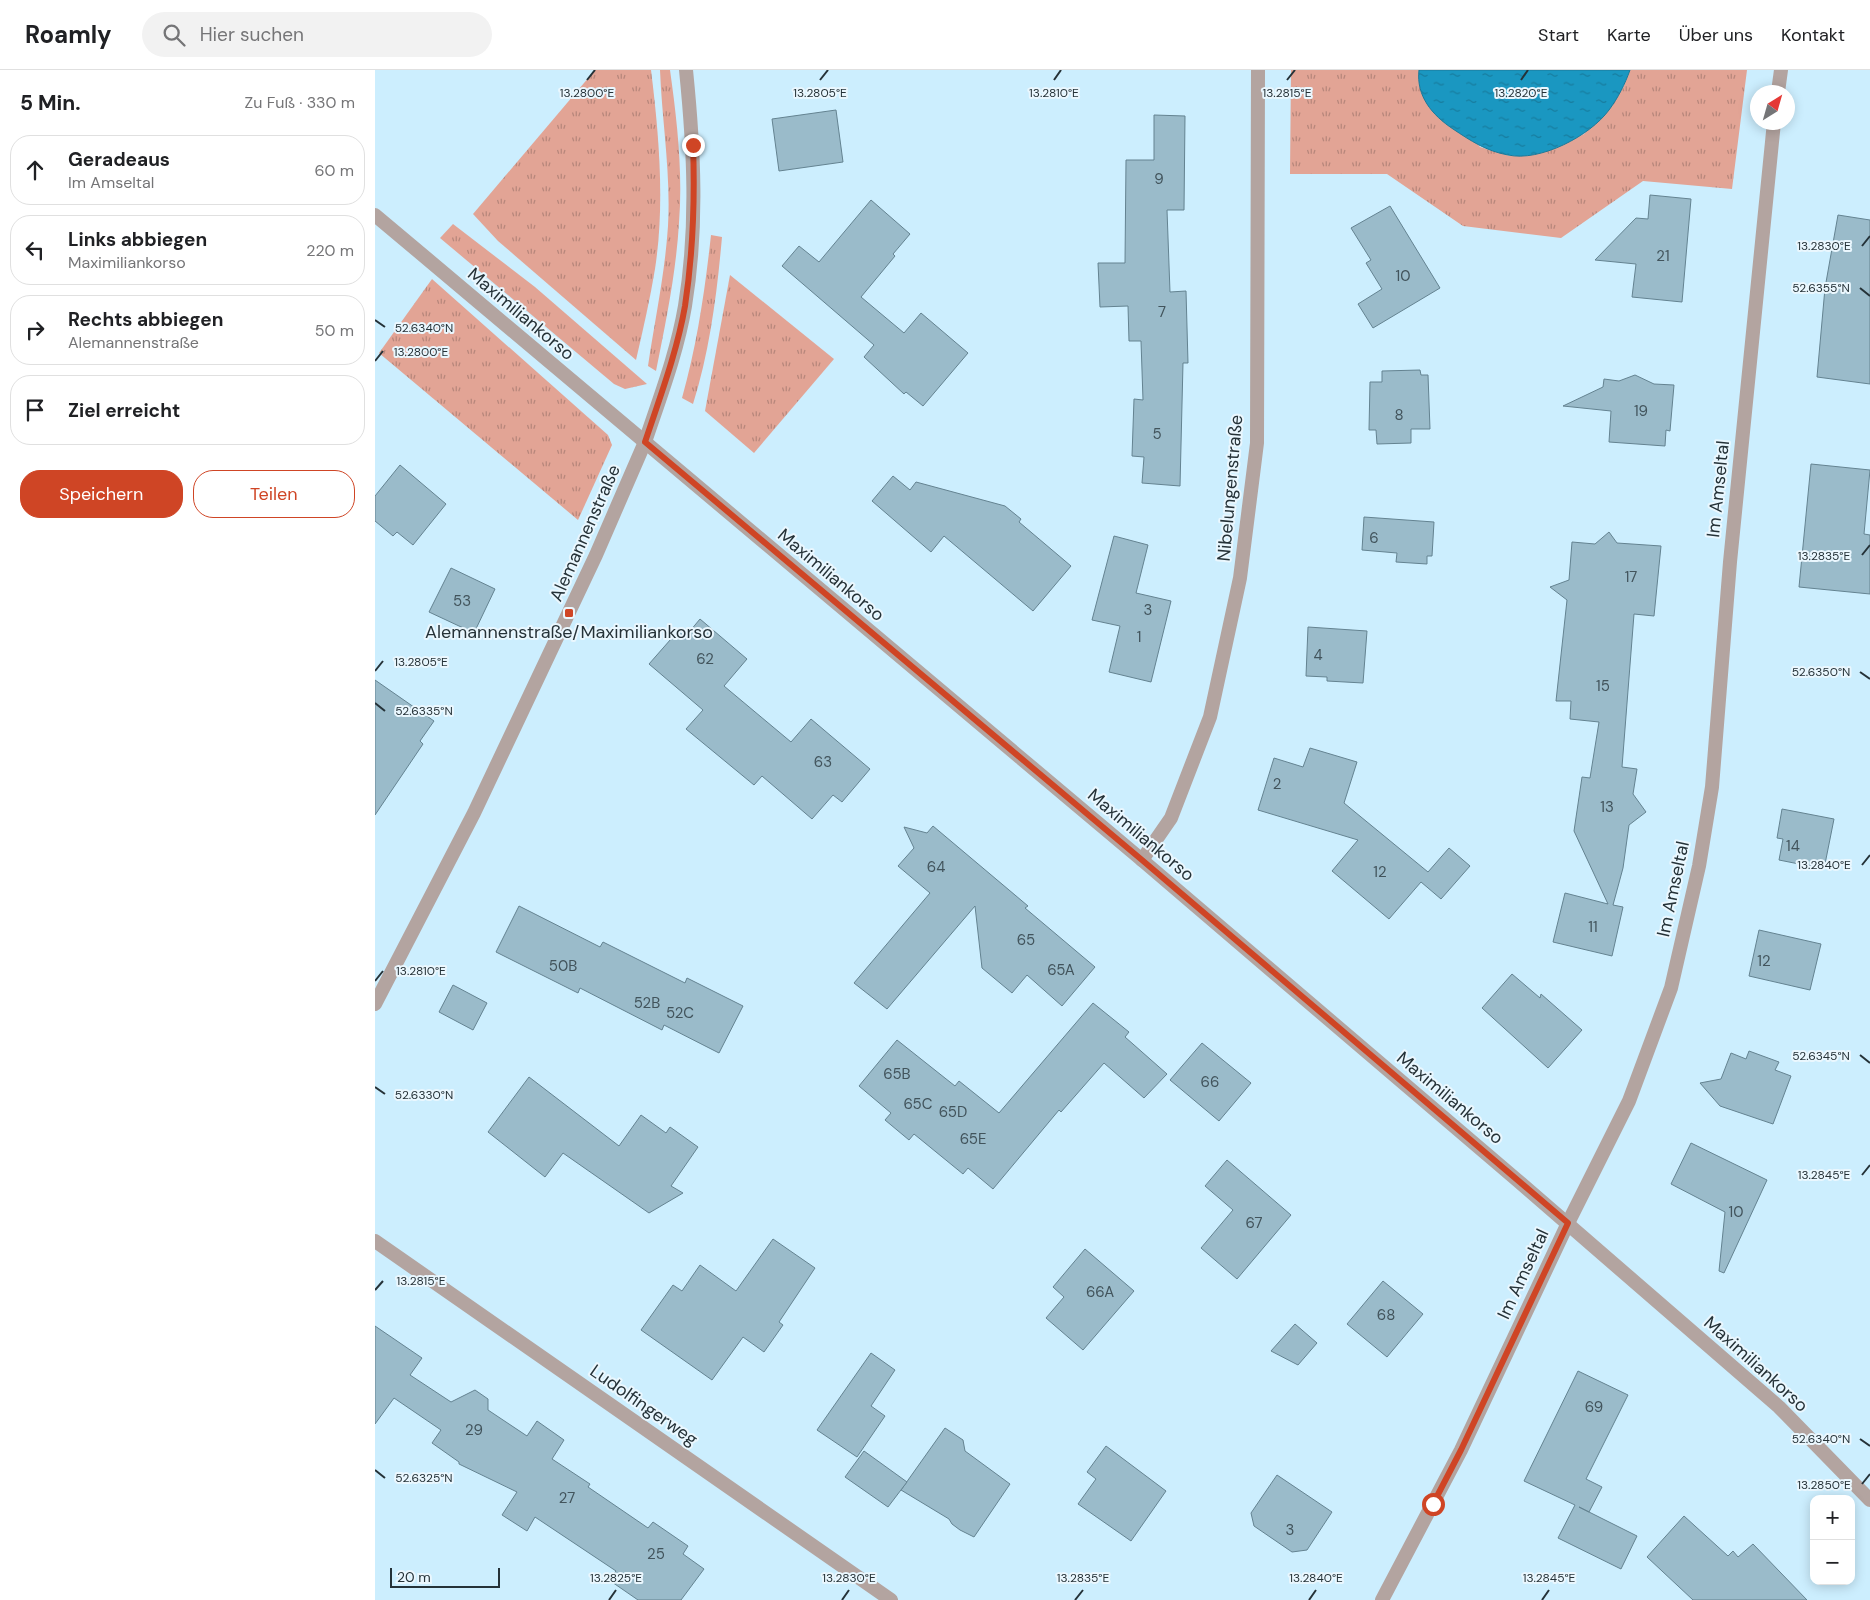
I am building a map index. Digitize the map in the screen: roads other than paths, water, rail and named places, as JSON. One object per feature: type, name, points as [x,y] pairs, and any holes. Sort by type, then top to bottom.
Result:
[{"type":"street","name":"Alemannenstraße","points":[[375,1004],[474,813],[596,555],[645,442],[671,364],[685,306],[695,195],[693,145],[686,70]]},
{"type":"street","name":"Nibelungenstraße","points":[[1142,860],[1171,818],[1210,717],[1226,650],[1244,552],[1257,442],[1258,70]]},
{"type":"street","points":[[1779,85],[1781,70]]},
{"type":"street","name":"Im Amseltal","points":[[1382,1600],[1461,1450],[1568,1223],[1629,1100],[1671,988],[1699,866],[1712,787],[1730,562],[1773,130]]},
{"type":"street","name":"Maximiliankorso","points":[[375,215],[1142,860],[1568,1223],[1779,1407],[1870,1500]]},
{"type":"street","name":"Ludolfingerweg","points":[[375,1241],[891,1600]]},
{"type":"water","points":[[1419,70],[1630,70],[1621,91],[1609,110],[1590,129],[1577,138],[1549,151],[1521,156],[1508,155],[1486,148],[1445,124],[1432,111],[1423,96],[1420,88]]},
{"type":"place","name":"Alemannenstraße/Maximiliankorso","points":[[569,613]]}]
